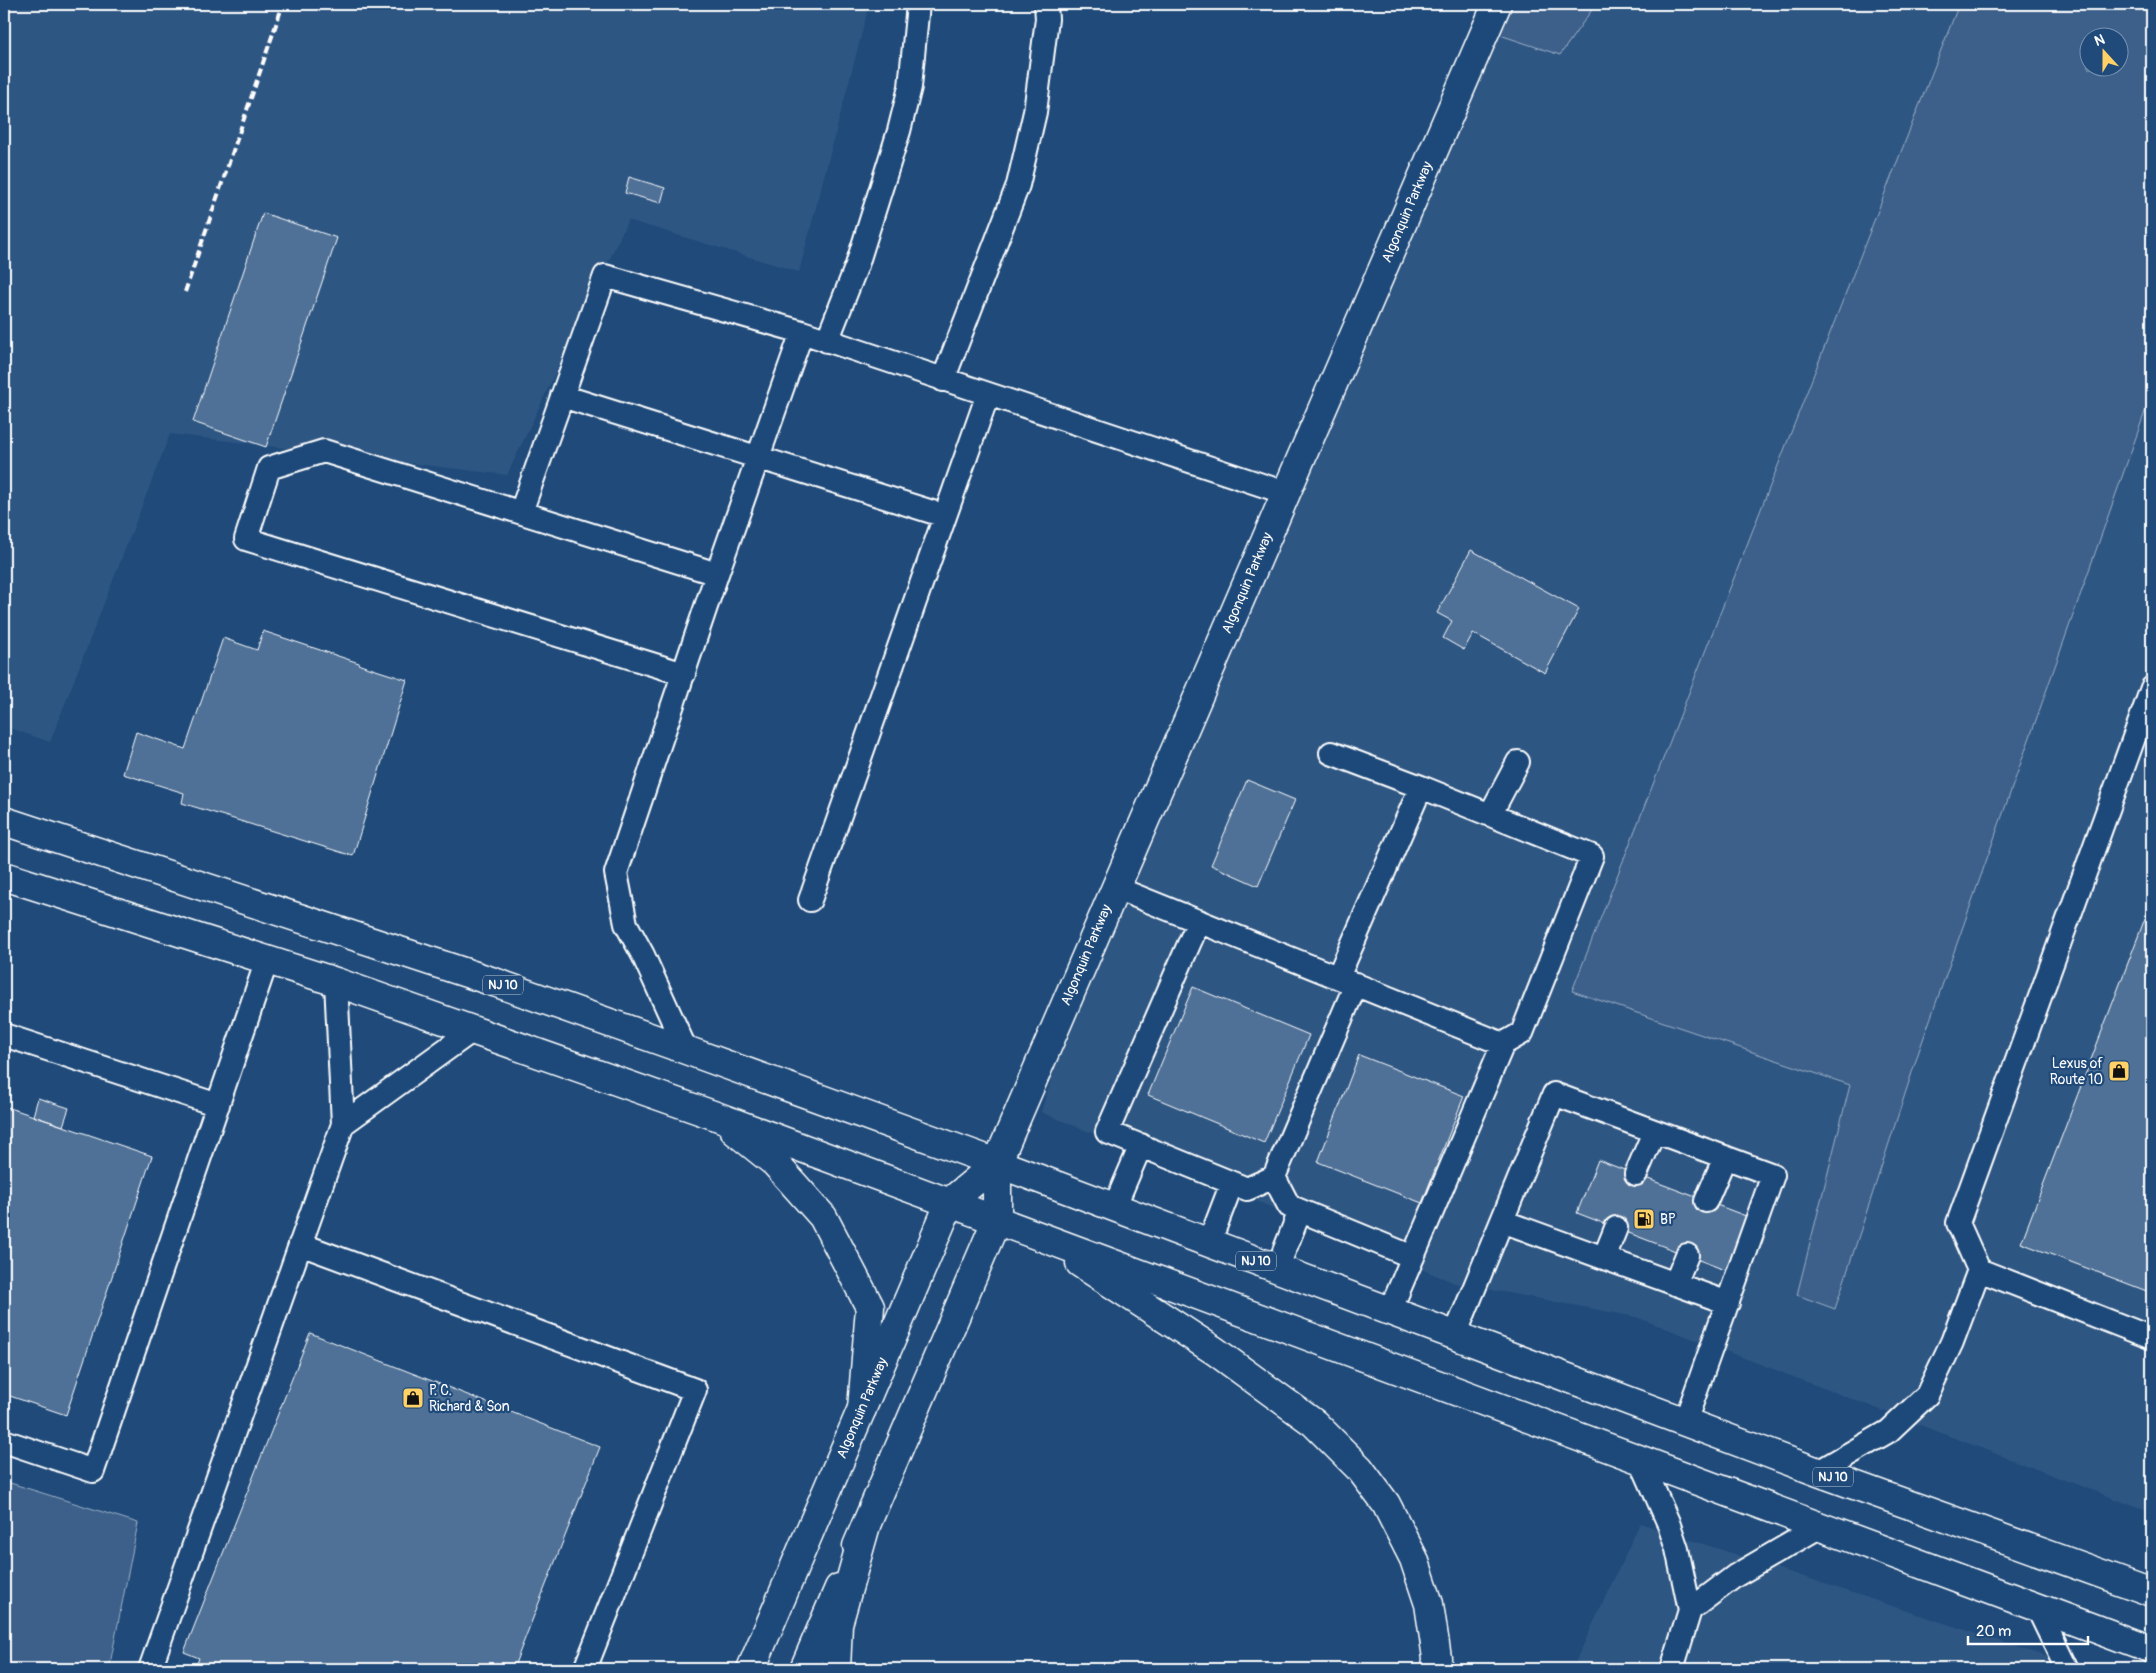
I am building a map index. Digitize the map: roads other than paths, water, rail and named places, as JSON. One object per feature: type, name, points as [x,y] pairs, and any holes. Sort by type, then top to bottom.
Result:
[{"type":"main road","name":"Algonquin Parkway","points":[[804,1669],[997,1219],[997,1163],[1497,4]]},
{"type":"main road","name":"NJ 10","points":[[4,821],[497,983],[686,1050],[997,1163],[1818,1472],[2152,1592]]},
{"type":"main road","points":[[4,876],[336,982],[716,1116],[2152,1650]]},
{"type":"main road","points":[[716,1116],[775,1163],[823,1217],[870,1307],[862,1409]]},
{"type":"main road","name":"Algonquin Parkway","points":[[751,1669],[950,1202],[997,1163]]},
{"type":"main road","points":[[1037,1235],[1211,1348],[1246,1373],[1314,1423],[1360,1469],[1386,1504],[1414,1559],[1430,1604],[1437,1658],[1436,1669]]},
{"type":"main road","points":[[836,1669],[838,1624],[866,1525]]},
{"type":"lane","points":[[827,341],[860,256],[910,87],[918,4]]},
{"type":"lane","points":[[943,380],[1018,185],[1035,112],[1047,19],[1046,4]]},
{"type":"lane","points":[[521,512],[605,276],[802,332],[1286,493]]},
{"type":"lane","points":[[686,1050],[643,955],[626,924],[616,873],[717,574],[802,332]]},
{"type":"lane","points":[[810,900],[988,394]]},
{"type":"lane","points":[[562,396],[945,516]]},
{"type":"lane","points":[[684,674],[246,539],[268,468],[324,451],[717,574]]},
{"type":"lane","points":[[2152,688],[2145,729],[1958,1223],[1979,1270],[2152,1338]]},
{"type":"lane","points":[[1331,753],[1592,856],[1522,1033],[1503,1044],[1390,1311]]},
{"type":"lane","points":[[1490,815],[1518,762]]},
{"type":"lane","points":[[1199,921],[1107,1132],[1247,1189],[1274,1177],[1421,787]]},
{"type":"lane","points":[[1116,888],[1503,1044]]},
{"type":"lane","points":[[4,1441],[93,1472],[267,960]]},
{"type":"lane","points":[[150,1669],[343,1124],[336,982]]},
{"type":"lane","points":[[343,1124],[474,1030]]},
{"type":"lane","points":[[4,1035],[218,1105]]},
{"type":"lane","points":[[1455,1335],[1554,1094],[1773,1175],[1685,1422]]},
{"type":"lane","points":[[1636,1174],[1654,1132]]},
{"type":"lane","points":[[1114,1208],[1141,1146]]},
{"type":"lane","points":[[1706,1201],[1725,1157]]},
{"type":"lane","points":[[1274,1177],[1289,1206],[1413,1257]]},
{"type":"lane","points":[[1209,1243],[1232,1183]]},
{"type":"lane","points":[[1277,1269],[1300,1211]]},
{"type":"lane","points":[[1502,1221],[1728,1303]]},
{"type":"lane","points":[[1604,1258],[1616,1228]]},
{"type":"lane","points":[[300,1244],[695,1390],[585,1669]]},
{"type":"lane","points":[[1675,1284],[1686,1255]]},
{"type":"lane","points":[[1818,1472],[1889,1430],[1927,1395],[1952,1342],[1979,1270]]},
{"type":"lane","points":[[1641,1461],[1671,1531],[1690,1610],[1672,1669]]},
{"type":"lane","points":[[1690,1610],[1735,1576],[1819,1527]]},
{"type":"lane","points":[[2038,1609],[2067,1669]]},
{"type":"railway","points":[[185,292],[283,4]]},
{"type":"place","name":"Lexus of Route 10","points":[[2119,1071]]},
{"type":"place","name":"BP","points":[[1644,1219]]},
{"type":"place","name":"P. C. Richard & Son","points":[[413,1398]]}]
